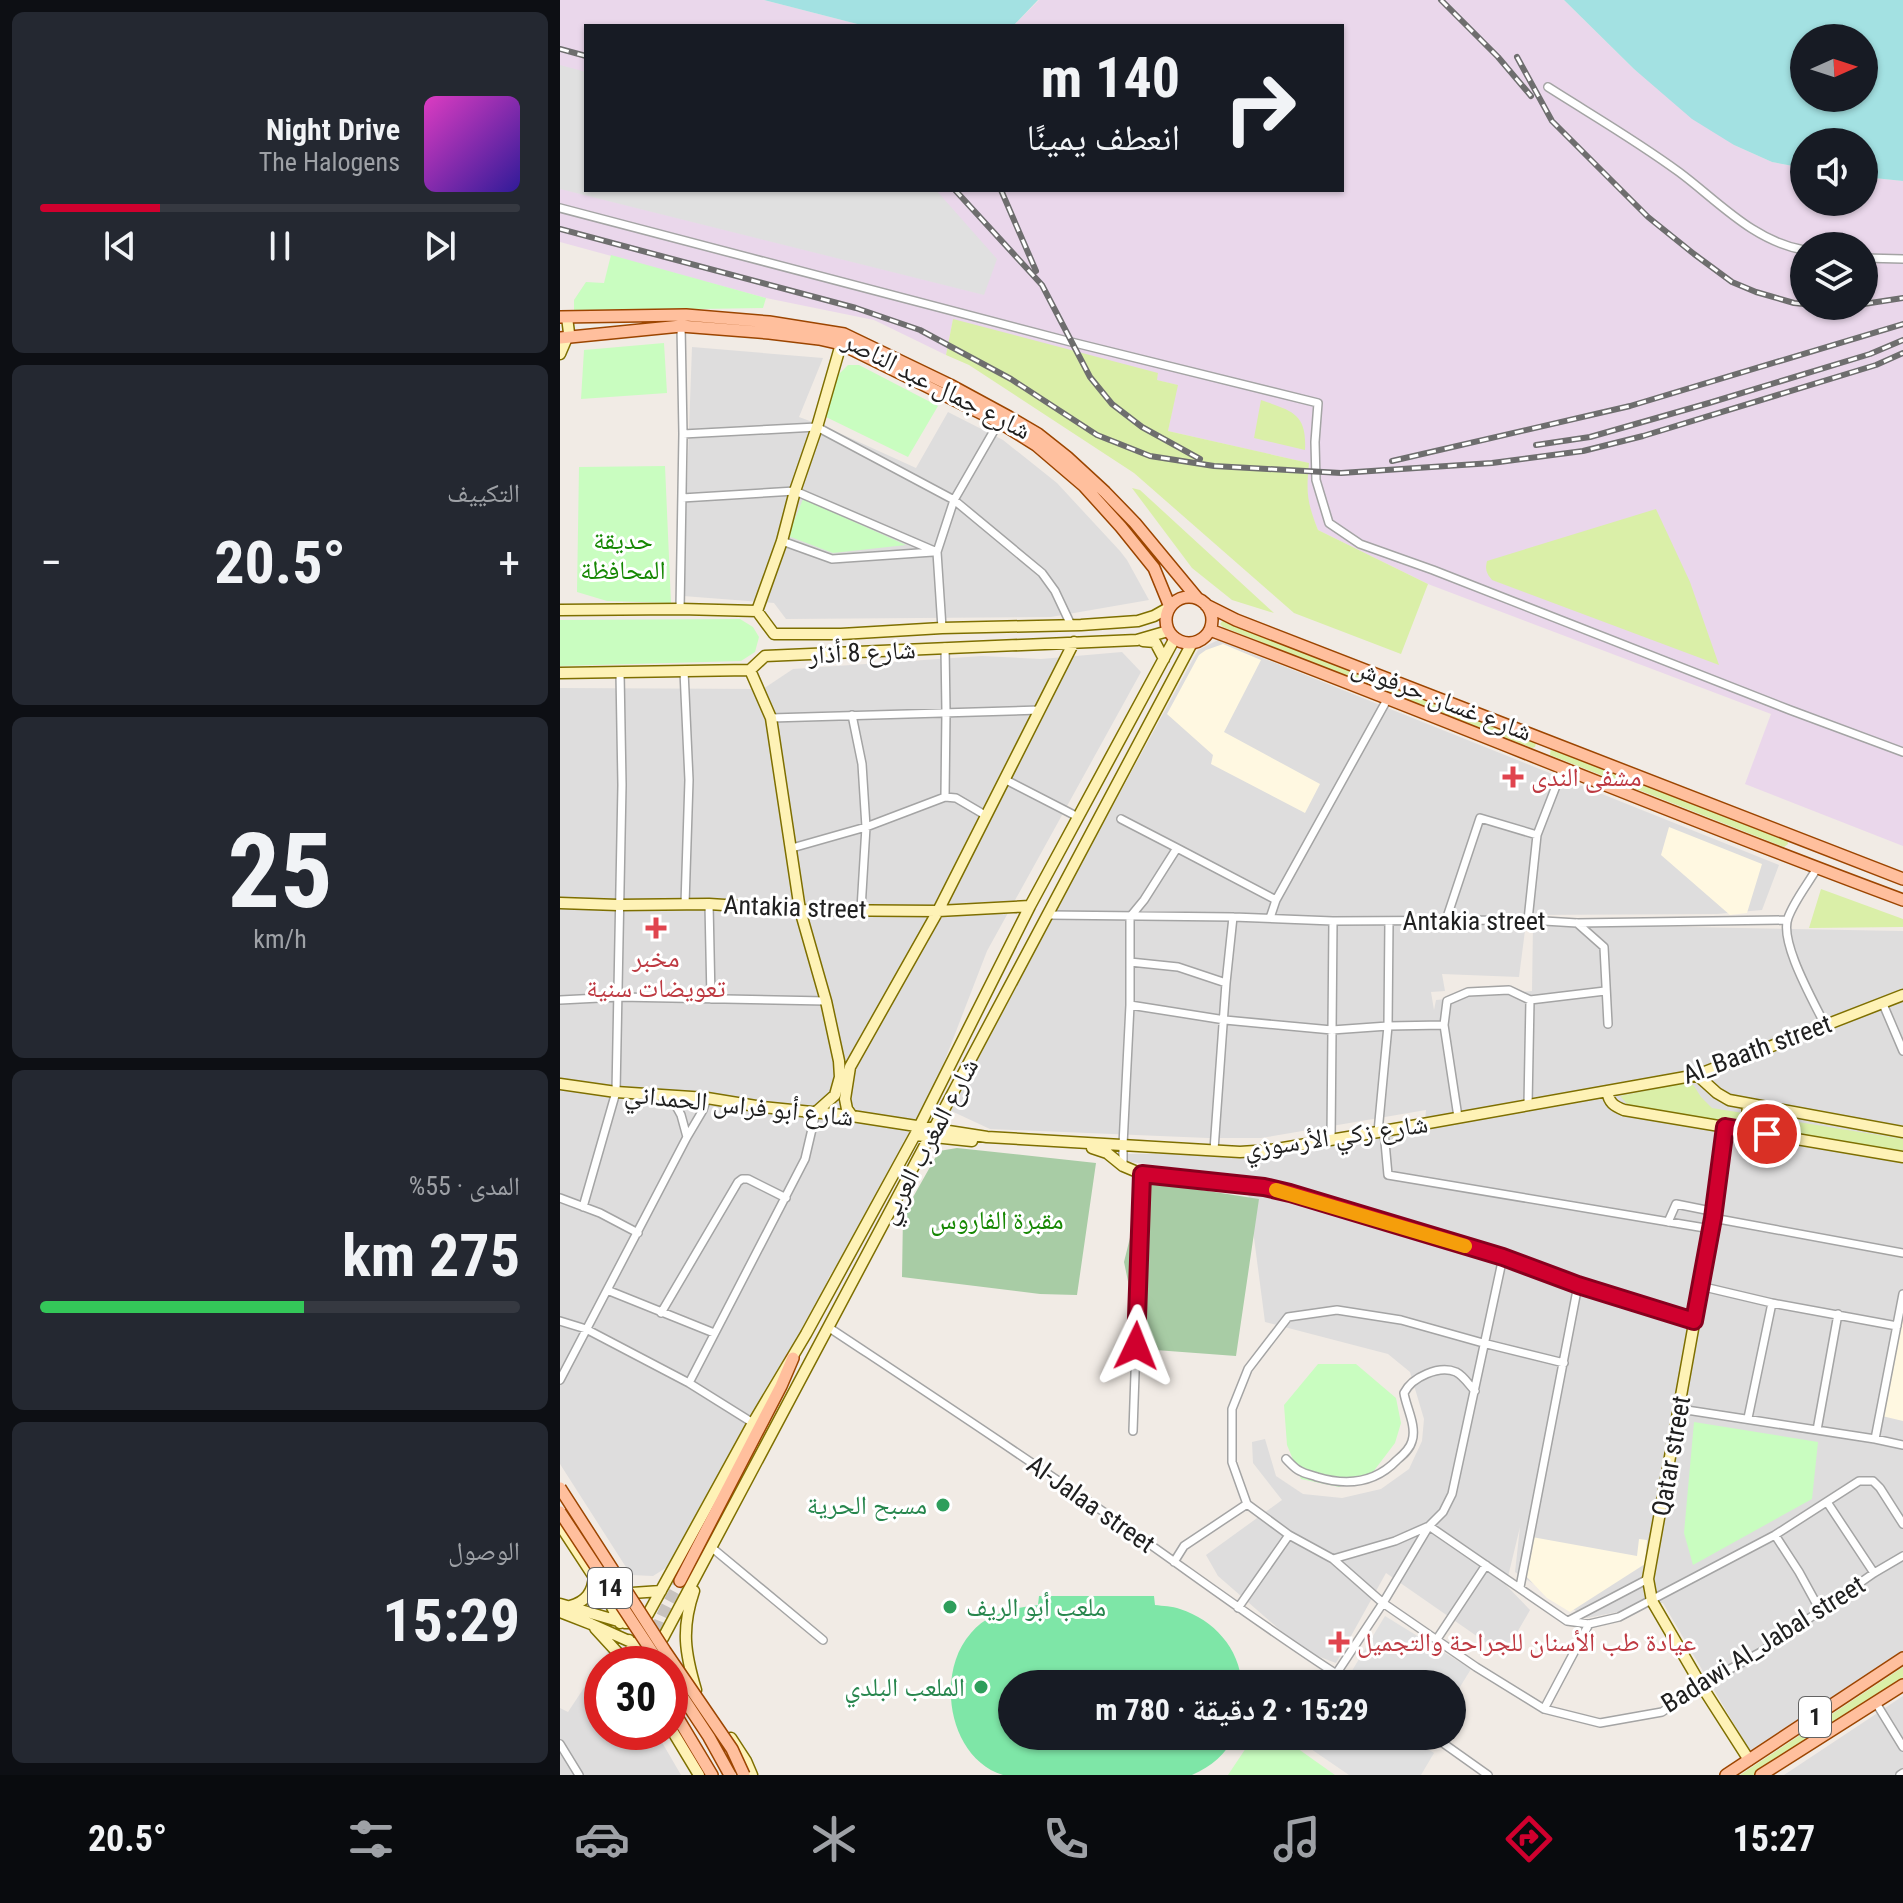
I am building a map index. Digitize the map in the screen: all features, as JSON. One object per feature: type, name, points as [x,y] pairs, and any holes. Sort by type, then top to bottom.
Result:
[{"type":"main road","name":"شارع جمال عبد الناصر","points":[[563,317],[686,315],[769,322],[844,334],[950,385],[1038,434],[1105,492],[1202,602]]},
{"type":"main road","name":"شارع جمال عبد الناصر","points":[[564,338],[681,326],[781,334],[841,344],[999,422],[1036,445],[1084,486],[1121,527],[1154,568],[1170,607]]},
{"type":"main road","points":[[1183,598],[1202,602],[1212,617],[1210,630],[1203,639],[1192,643],[1180,642],[1172,634],[1166,618],[1170,607],[1183,598]]},
{"type":"main road","name":"شارع غسان حرفوش","points":[[1202,602],[1236,620],[1903,879]]},
{"type":"main road","name":"شارع غسان حرفوش","points":[[1210,630],[1903,900]]},
{"type":"main road","points":[[1540,757],[1546,740]]},
{"type":"main road","points":[[1799,861],[1798,853],[1809,848],[1847,865],[1889,873]]},
{"type":"main road","points":[[680,1581],[793,1358]]},
{"type":"main road","name":"14","points":[[560,1488],[732,1749],[744,1775]]},
{"type":"main road","name":"14","points":[[560,1512],[648,1646]]},
{"type":"main road","name":"1","points":[[1726,1775],[1903,1658]]},
{"type":"main road","name":"1","points":[[1764,1774],[1903,1685]]},
{"type":"main road","points":[[688,1707],[730,1775]]},
{"type":"main road","points":[[688,1735],[712,1775]]},
{"type":"street","points":[[1548,87],[1679,172],[1725,211],[1761,234],[1790,246]]},
{"type":"street","points":[[560,208],[1071,342],[1318,403],[1316,480],[1329,523],[1360,544],[1903,752]]},
{"type":"street","points":[[1878,258],[1903,259]]},
{"type":"street","points":[[560,354],[569,328],[563,317]]},
{"type":"street","points":[[680,609],[681,326]]},
{"type":"street","points":[[757,611],[782,541],[841,344]]},
{"type":"street","points":[[942,628],[937,552],[954,500],[999,422]]},
{"type":"street","points":[[683,434],[817,427],[954,500],[1042,573],[1055,591],[1071,625]]},
{"type":"street","points":[[682,498],[795,491],[937,552]]},
{"type":"street","points":[[782,541],[832,559],[937,552]]},
{"type":"street","points":[[774,634],[1138,621],[1170,607]]},
{"type":"street","points":[[560,610],[757,611]]},
{"type":"street","points":[[560,673],[750,670],[771,648],[774,634],[757,611]]},
{"type":"street","name":"شارع 8 أذار","points":[[765,656],[1137,640],[1172,634]]},
{"type":"street","name":"شارع المغرب العربي","points":[[648,1614],[917,1131],[1030,906],[1164,659],[1172,634]]},
{"type":"street","points":[[1137,640],[1155,642],[1164,659]]},
{"type":"street","points":[[852,1116],[845,1099],[850,1067],[938,911],[1074,642]]},
{"type":"street","name":"شارع المغرب العربي","points":[[663,1638],[1192,643]]},
{"type":"street","points":[[945,647],[945,797]]},
{"type":"street","points":[[689,1383],[805,1159],[816,1112],[835,1095],[839,1085],[836,1043],[800,910],[771,718],[750,670]]},
{"type":"street","points":[[684,671],[689,780],[685,904]]},
{"type":"street","points":[[583,1207],[616,1092],[622,785],[620,673]]},
{"type":"street","points":[[1270,918],[1276,900],[1388,698]]},
{"type":"street","points":[[771,718],[1040,710]]},
{"type":"street","points":[[852,715],[862,764],[866,827],[861,909]]},
{"type":"street","points":[[1528,920],[1537,835],[1563,768]]},
{"type":"street","points":[[1004,779],[1078,817]]},
{"type":"street","points":[[792,848],[866,827],[945,797],[956,798],[985,815]]},
{"type":"street","points":[[1446,920],[1480,818],[1537,835]]},
{"type":"street","points":[[1121,819],[1276,900]]},
{"type":"street","points":[[1123,1166],[1130,1005],[1130,917],[1177,848]]},
{"type":"street","points":[[1817,868],[1787,920],[1786,935],[1825,1025]]},
{"type":"street","name":"Antakia street","points":[[560,903],[938,911],[1030,906]]},
{"type":"street","points":[[709,904],[711,999]]},
{"type":"street","name":"Antakia street","points":[[1048,915],[1577,923],[1787,920]]},
{"type":"street","points":[[1214,1150],[1233,917]]},
{"type":"street","points":[[1331,1140],[1333,921]]},
{"type":"street","points":[[1389,921],[1388,1026],[1381,1132],[1388,1175],[1668,1222],[1712,1223],[1903,1253]]},
{"type":"street","points":[[1577,923],[1604,947],[1608,1024]]},
{"type":"street","points":[[1130,962],[1178,967],[1226,983]]},
{"type":"street","points":[[1458,1117],[1444,1025],[1447,1001],[1468,992],[1509,990],[1530,1000],[1605,991]]},
{"type":"street","name":"Al_Baath street","points":[[1607,1091],[1697,1075],[1903,995]]},
{"type":"street","points":[[560,1000],[619,997],[826,1001]]},
{"type":"street","points":[[1528,1105],[1530,1000]]},
{"type":"street","points":[[1883,1004],[1903,1051]]},
{"type":"street","points":[[1130,1005],[1225,1020],[1332,1030],[1444,1025]]},
{"type":"street","points":[[836,1043],[851,1047],[863,1041]]},
{"type":"street","points":[[1697,1075],[1729,1100],[1903,1132]]},
{"type":"street","name":"شارع أبو فراس الحمداني","points":[[560,1084],[852,1116],[917,1131]]},
{"type":"street","points":[[1607,1091],[1608,1100],[1624,1110],[1903,1157]]},
{"type":"street","name":"شارع زكي الأرسوزي","points":[[917,1131],[1240,1152],[1381,1132],[1607,1091]]},
{"type":"street","points":[[670,1095],[681,1115],[687,1137]]},
{"type":"street","points":[[560,1380],[707,1098]]},
{"type":"street","points":[[1740,1129],[1747,1118],[1748,1105]]},
{"type":"street","name":"Qatar street","points":[[1725,1127],[1712,1223],[1648,1579],[1652,1601],[1749,1760]]},
{"type":"street","points":[[932,1134],[1093,1148],[1142,1174],[1264,1187],[1290,1193],[1503,1257],[1578,1285],[1694,1321]]},
{"type":"street","points":[[1133,1431],[1142,1174]]},
{"type":"street","points":[[661,1313],[738,1182],[748,1179],[786,1198]]},
{"type":"street","points":[[560,1198],[638,1233]]},
{"type":"street","points":[[1668,1222],[1676,1204],[1706,1210],[1712,1223]]},
{"type":"street","points":[[1339,1670],[1452,1494],[1503,1257]]},
{"type":"street","points":[[1520,1587],[1578,1285]]},
{"type":"street","points":[[1700,1286],[1897,1326]]},
{"type":"street","points":[[607,1290],[714,1333]]},
{"type":"street","points":[[1875,1439],[1903,1294]]},
{"type":"street","points":[[1748,1418],[1772,1303]]},
{"type":"street","points":[[1429,1526],[1395,1541],[1333,1559],[1289,1535],[1247,1504],[1232,1462],[1232,1409],[1248,1369],[1288,1317],[1337,1310],[1401,1320],[1564,1363]]},
{"type":"street","points":[[1817,1430],[1838,1314]]},
{"type":"street","points":[[560,1321],[586,1329],[689,1383],[753,1423]]},
{"type":"street","name":"Al-Jalaa street","points":[[828,1327],[979,1427],[1330,1670]]},
{"type":"street","points":[[1286,1459],[1298,1471],[1344,1483],[1360,1482],[1390,1467],[1413,1440],[1404,1393],[1408,1384],[1438,1371],[1452,1371],[1460,1374],[1475,1391]]},
{"type":"street","points":[[1680,1409],[1903,1445]]},
{"type":"street","points":[[560,1480],[696,1690],[746,1761],[752,1775]]},
{"type":"street","points":[[1429,1526],[1567,1621],[1589,1624],[1619,1617],[1652,1601],[1775,1535],[1859,1481],[1873,1481],[1903,1524]]},
{"type":"street","points":[[1827,1502],[1874,1573]]},
{"type":"street","points":[[1174,1562],[1184,1546],[1247,1504]]},
{"type":"street","points":[[560,1525],[594,1576],[632,1646]]},
{"type":"street","points":[[1238,1608],[1289,1535]]},
{"type":"street","points":[[1775,1535],[1821,1612]]},
{"type":"street","points":[[711,1547],[823,1640]]},
{"type":"street","name":"Badawi Al_Jabal street","points":[[1333,1559],[1383,1603],[1544,1709],[1600,1723],[1662,1712],[1701,1685],[1761,1652],[1903,1556]]},
{"type":"street","points":[[696,1690],[688,1662],[685,1630],[689,1605],[704,1560]]},
{"type":"street","points":[[1437,1639],[1486,1565]]},
{"type":"street","points":[[563,1608],[580,1603],[588,1596],[594,1576]]},
{"type":"street","points":[[1567,1621],[1648,1579]]},
{"type":"street","points":[[632,1593],[661,1591]]},
{"type":"street","points":[[563,1608],[619,1622],[635,1623],[648,1614]]},
{"type":"street","points":[[563,1608],[640,1646],[656,1644],[663,1638]]},
{"type":"street","points":[[591,1624],[611,1646]]},
{"type":"street","points":[[1544,1709],[1589,1624]]},
{"type":"street","points":[[688,1684],[696,1690]]},
{"type":"street","points":[[1876,1703],[1903,1747]]},
{"type":"street","points":[[560,1744],[579,1775]]},
{"type":"street","points":[[684,1750],[699,1775]]},
{"type":"street","points":[[1453,1750],[1488,1775]]},
{"type":"shaded area","points":[[560,0],[764,0],[857,24],[584,24],[584,192],[1344,192],[1344,24],[1015,24],[1039,0],[1564,0],[1634,69],[1734,145],[1772,162],[1790,165],[1790,216],[1878,216],[1878,178],[1903,181],[1903,846],[1745,784],[1771,714],[1428,584],[1318,530],[1308,506],[1308,463],[1168,431],[1177,385],[1156,380],[1158,374],[953,320],[946,355],[874,320],[766,298],[560,242]]},
{"type":"shaded area","points":[[560,65],[584,71],[584,192],[938,192],[997,259],[984,295],[560,189]]},
{"type":"shaded area","points":[[692,347],[823,358],[799,417],[916,468],[948,412],[1003,440],[1057,483],[1120,551],[1149,600],[1051,617],[786,619],[774,603],[683,596]]},
{"type":"shaded area","points":[[1218,640],[1779,865],[1762,910],[1717,914],[1527,915],[1519,977],[1442,974],[1445,991],[1431,992],[1434,1010],[1436,1000],[1532,991],[1533,924],[1903,931],[1903,1653],[1751,1753],[1663,1603],[1587,1618],[1515,1572],[1520,1527],[1506,1585],[1530,1610],[1504,1655],[1386,1573],[1336,1663],[1304,1651],[1218,1576],[1206,1555],[1282,1500],[1253,1463],[1252,1442],[1265,1439],[1276,1476],[1303,1494],[1342,1498],[1381,1489],[1409,1469],[1422,1441],[1424,1419],[1410,1372],[1388,1354],[1265,1322],[1248,1192],[1184,1169],[1124,1161],[1128,1154],[1266,1153],[1425,1120],[1426,1110],[1261,1138],[1208,1138],[990,1129],[947,1109],[1198,650]]},
{"type":"shaded area","points":[[1223,644],[1261,660],[1224,732],[1320,784],[1305,813],[1211,764],[1213,755],[1167,714],[1199,655]]},
{"type":"shaded area","points":[[1122,652],[1141,672],[987,951],[911,1148],[829,1277],[753,1451],[691,1552],[653,1576],[631,1575],[560,1464],[560,688],[763,689],[793,669],[982,656],[1041,659]]},
{"type":"shaded area","points":[[1669,827],[1762,864],[1747,913],[1730,915],[1661,855]]},
{"type":"shaded area","points":[[1903,1318],[1903,1421],[1882,1416]]},
{"type":"shaded area","points":[[1532,1537],[1637,1556],[1639,1539],[1647,1540],[1645,1564],[1570,1612],[1547,1598],[1525,1575]]},
{"type":"shaded area","points":[[1385,1616],[1471,1669],[1466,1677],[1466,1670],[1352,1670]]},
{"type":"shaded area","points":[[584,1688],[584,1750],[666,1750],[681,1775],[560,1775],[560,1708],[568,1712]]},
{"type":"shaded area","points":[[1903,1696],[1903,1775],[1784,1775]]},
{"type":"shaded area","points":[[1312,1750],[1429,1750],[1434,1753],[1421,1775],[1349,1775]]},
{"type":"green space","points":[[611,255],[766,298],[763,308],[574,311],[574,300],[586,282],[604,283]]},
{"type":"green space","points":[[953,319],[1158,373],[1157,380],[1178,385],[1168,431],[1309,463],[1308,497],[1318,530],[1428,584],[1401,654],[1294,613],[1134,473],[969,365],[946,355]]},
{"type":"green space","points":[[664,343],[667,393],[581,399],[584,350]]},
{"type":"green space","points":[[848,365],[859,365],[938,406],[908,457],[826,417],[836,377]]},
{"type":"green space","points":[[1261,400],[1295,415],[1303,428],[1305,450],[1254,438]]},
{"type":"green space","name":"حديقة المحافظة","points":[[665,466],[671,603],[607,601],[577,592],[579,467]]},
{"type":"green space","points":[[1132,488],[1140,490],[1274,613],[1232,600],[1192,568]]},
{"type":"green space","points":[[803,499],[906,545],[833,553],[788,536]]},
{"type":"green space","points":[[1656,509],[1690,582],[1719,665],[1492,580],[1487,573],[1487,561]]},
{"type":"green space","points":[[740,619],[753,627],[759,637],[755,652],[741,661],[560,666],[560,620]]},
{"type":"green space","points":[[1224,619],[1534,741],[1535,747],[1223,627],[1220,624]]},
{"type":"green space","points":[[1551,748],[1787,839],[1788,844],[1784,847],[1550,755]]},
{"type":"green space","points":[[1821,889],[1903,919],[1903,927],[1809,928]]},
{"type":"green space","points":[[1689,1082],[1712,1108],[1903,1139],[1903,1154],[1628,1105],[1620,1096]]},
{"type":"green space","name":"مقبرة الفاروس","points":[[957,1148],[1096,1163],[1077,1295],[1040,1294],[902,1277],[903,1215],[939,1151]]},
{"type":"green space","points":[[1144,1181],[1259,1199],[1236,1356],[1142,1349],[1124,1262]]},
{"type":"green space","points":[[1318,1364],[1356,1364],[1396,1398],[1401,1423],[1395,1443],[1373,1472],[1339,1487],[1301,1479],[1287,1445],[1284,1405]]},
{"type":"green space","points":[[1694,1422],[1818,1442],[1812,1499],[1693,1565],[1684,1533]]},
{"type":"green space","name":"الملعب البلدي","points":[[1039,1596],[1154,1596],[1155,1605],[1180,1609],[1214,1628],[1230,1647],[1240,1670],[998,1670],[998,1750],[1226,1750],[1212,1764],[1192,1775],[1003,1775],[984,1766],[959,1733],[953,1713],[953,1670],[960,1650],[978,1626],[1002,1613],[1038,1605]]},
{"type":"green space","points":[[1903,1667],[1903,1678],[1756,1775],[1740,1775]]},
{"type":"green space","points":[[1245,1750],[1300,1750],[1335,1775],[1228,1775]]},
{"type":"water","points":[[764,0],[1038,0],[1015,24],[857,24]]},
{"type":"water","points":[[1564,0],[1903,0],[1903,181],[1878,178],[1878,128],[1790,128],[1790,165],[1772,162],[1734,145],[1692,119],[1634,69]]},
{"type":"tunnel","points":[[653,1646],[664,1611],[680,1581]]},
{"type":"railway","points":[[1441,0],[1498,57],[1531,96]]},
{"type":"railway","points":[[560,49],[584,55]]},
{"type":"railway","points":[[1517,57],[1552,121],[1648,217],[1732,282],[1790,302]]},
{"type":"railway","points":[[957,192],[1042,285],[1090,377],[1112,404],[1142,427],[1200,459]]},
{"type":"railway","points":[[1002,192],[1036,271]]},
{"type":"railway","points":[[560,229],[856,308],[920,330],[1011,379],[1097,435],[1150,456],[1214,466],[1341,473],[1492,463],[1583,451],[1643,436],[1876,365],[1903,353]]},
{"type":"railway","points":[[1878,302],[1903,298]]},
{"type":"railway","points":[[1392,461],[1630,406],[1903,324]]},
{"type":"railway","points":[[1536,445],[1590,437],[1709,403],[1870,354],[1903,340]]},
{"type":"slow traffic","points":[[1276,1190],[1465,1246]]},
{"type":"place","name":"مشفى الندى","points":[[1513,777]]},
{"type":"place","name":"مخبر تعويضات سنية","points":[[656,928]]},
{"type":"place","name":"مسبح الحرية","points":[[943,1505]]},
{"type":"place","name":"ملعب أبو الريف","points":[[950,1607]]},
{"type":"place","name":"عيادة طب الأسنان للجراحة والتجميل","points":[[1339,1642]]},
{"type":"place","name":"الملعب البلدي","points":[[981,1687]]},
{"type":"route","points":[[1136,1346],[1142,1174],[1264,1187],[1290,1193],[1503,1257],[1578,1285],[1694,1321],[1713,1218],[1725,1127],[1767,1134]]}]
